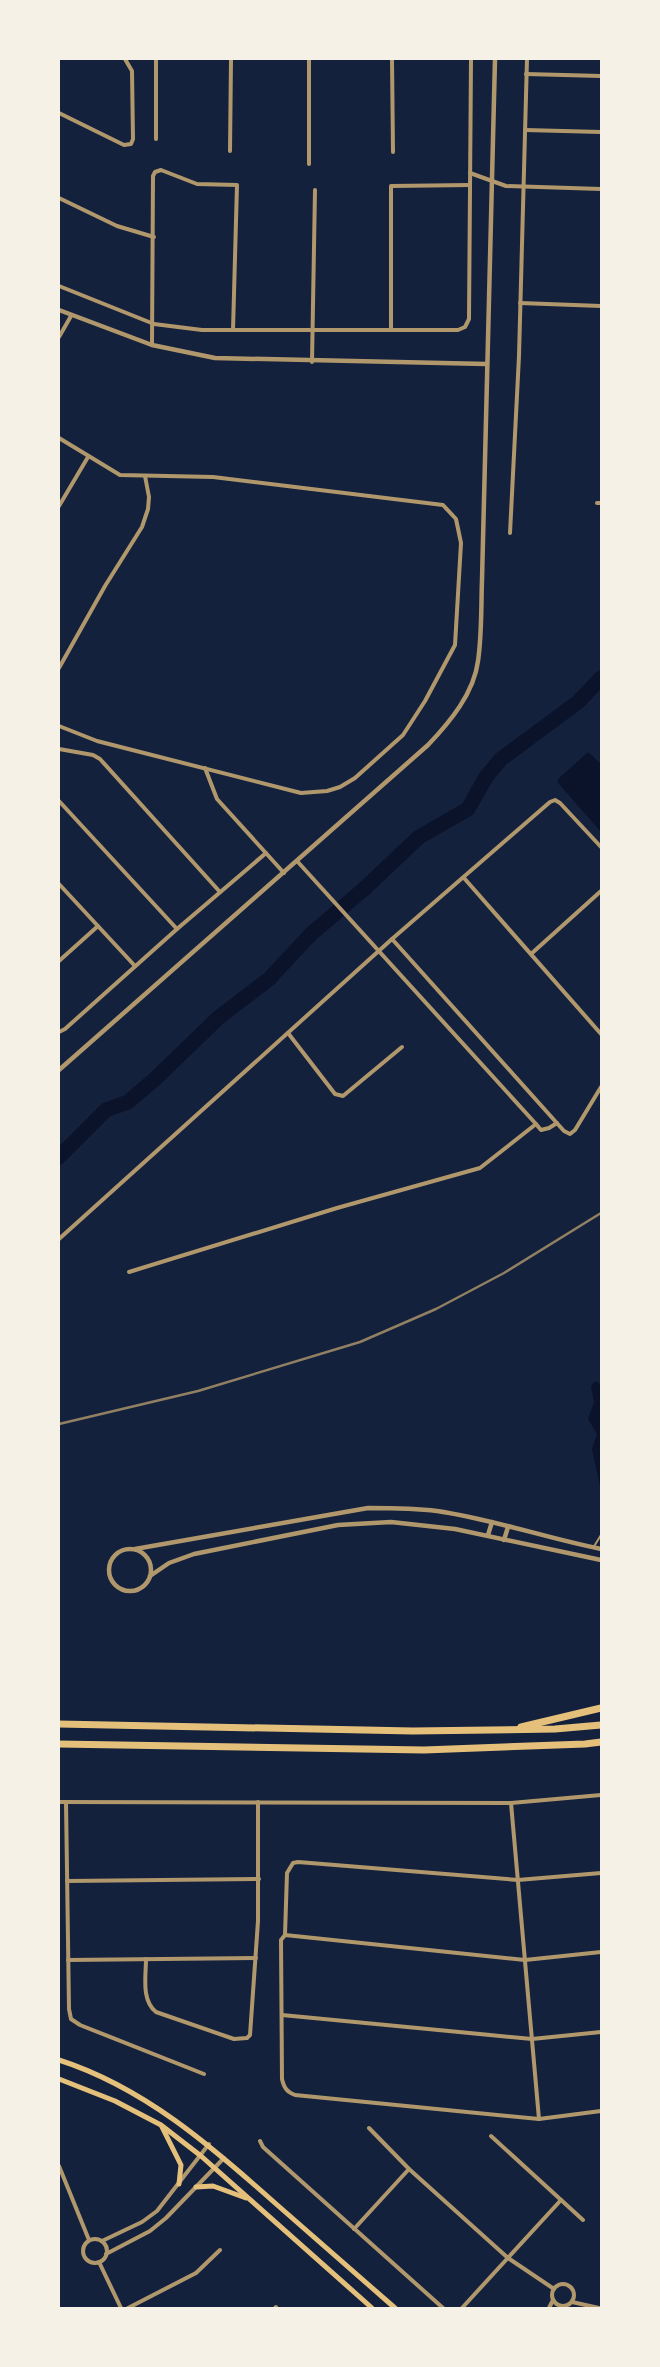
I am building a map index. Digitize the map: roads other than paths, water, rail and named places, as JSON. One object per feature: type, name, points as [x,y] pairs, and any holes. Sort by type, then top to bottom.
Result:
[{"type":"highway","points":[[511,1730],[601,1708]]},
{"type":"highway","points":[[59,1724],[394,1730],[511,1730],[601,1725]]},
{"type":"highway","points":[[59,1744],[424,1750],[601,1742]]},
{"type":"main road","points":[[59,2060],[121,2086],[168,2115],[209,2144],[395,2308]]},
{"type":"main road","points":[[59,2079],[115,2101],[161,2125],[201,2156],[372,2308]]},
{"type":"main road","points":[[161,2125],[179,2159],[181,2170],[179,2184]]},
{"type":"main road","points":[[196,2187],[213,2186],[248,2199]]},
{"type":"street","points":[[59,113],[124,145],[131,144],[133,139],[132,71],[125,59]]},
{"type":"street","points":[[156,59],[156,139]]},
{"type":"street","points":[[230,151],[231,59]]},
{"type":"street","points":[[309,59],[310,164]]},
{"type":"street","points":[[392,59],[392,152]]},
{"type":"street","points":[[59,286],[154,324],[202,330],[458,330],[465,327],[469,319],[471,59]]},
{"type":"street","points":[[59,1070],[428,745],[443,729],[469,690],[478,662],[482,580],[495,59]]},
{"type":"street","points":[[510,533],[520,304],[527,59]]},
{"type":"street","points":[[526,74],[601,76]]},
{"type":"street","points":[[525,130],[601,132]]},
{"type":"street","points":[[152,345],[154,324],[152,282],[154,237],[153,176],[155,172],[161,170],[197,184],[237,185],[233,330]]},
{"type":"street","points":[[470,173],[506,186],[601,189]]},
{"type":"street","points":[[391,329],[391,186],[470,185]]},
{"type":"street","points":[[312,362],[316,190]]},
{"type":"street","points":[[59,198],[117,226],[154,237]]},
{"type":"street","points":[[520,304],[601,306]]},
{"type":"street","points":[[59,310],[152,345],[215,358],[312,362],[486,364]]},
{"type":"street","points":[[59,337],[71,316]]},
{"type":"street","points":[[59,438],[88,457],[120,474],[213,477],[443,505],[456,519],[461,543],[455,645],[425,701],[403,735],[354,778],[327,791],[301,793],[97,741],[59,726]]},
{"type":"street","points":[[59,506],[88,457]]},
{"type":"street","points":[[59,668],[105,586],[142,527],[148,509],[149,497],[145,476]]},
{"type":"street","points":[[59,749],[93,755],[100,759],[220,892]]},
{"type":"street","points":[[205,768],[216,799],[284,873]]},
{"type":"street","points":[[59,800],[177,929]]},
{"type":"street","points":[[59,1239],[378,950],[464,878],[550,802],[555,800],[601,846]]},
{"type":"street","points":[[59,1032],[65,1029],[266,853]]},
{"type":"street","points":[[297,861],[541,1130],[545,1130],[556,1123]]},
{"type":"street","points":[[464,878],[601,1034]]},
{"type":"street","points":[[59,884],[61,890],[135,966]]},
{"type":"street","points":[[531,954],[601,891]]},
{"type":"street","points":[[59,961],[98,926]]},
{"type":"street","points":[[392,939],[564,1131],[570,1134],[575,1130],[601,1087]]},
{"type":"street","points":[[288,1033],[335,1094],[343,1096],[402,1047]]},
{"type":"street","points":[[129,1272],[337,1208],[480,1168],[536,1124]]},
{"type":"street","points":[[601,1549],[492,1522],[437,1511],[368,1508],[121,1550],[110,1560],[108,1574],[121,1590],[136,1591],[142,1588],[150,1576],[169,1562],[183,1556],[338,1525],[391,1522],[420,1524],[488,1535],[601,1560]]},
{"type":"street","points":[[488,1535],[492,1522]]},
{"type":"street","points":[[504,1540],[508,1527]]},
{"type":"street","points":[[135,1548],[147,1556],[150,1562],[150,1576]]},
{"type":"street","points":[[59,1802],[512,1803],[601,1795]]},
{"type":"street","points":[[66,1802],[69,2015],[75,2022],[204,2074]]},
{"type":"street","points":[[146,1959],[146,1996],[151,2008],[163,2015],[234,2039],[247,2038],[251,2027],[256,1958],[259,1879],[258,1802]]},
{"type":"street","points":[[512,1803],[539,2118]]},
{"type":"street","points":[[601,1873],[518,1880],[304,1862],[293,1863],[287,1873],[285,1935],[281,1940],[282,2079],[285,2089],[295,2095],[539,2118],[601,2111]]},
{"type":"street","points":[[67,1880],[259,1879]]},
{"type":"street","points":[[285,1935],[525,1960],[601,1952]]},
{"type":"street","points":[[68,1960],[256,1958]]},
{"type":"street","points":[[282,2015],[532,2039],[601,2032]]},
{"type":"street","points":[[369,2128],[408,2169],[508,2258],[554,2289]]},
{"type":"street","points":[[491,2136],[583,2220]]},
{"type":"street","points":[[260,2141],[263,2146],[443,2308]]},
{"type":"street","points":[[102,2241],[142,2222],[157,2211],[209,2144]]},
{"type":"street","points":[[106,2254],[106,2247],[102,2241],[89,2240],[84,2246],[83,2254],[91,2262],[99,2262],[106,2254],[150,2231],[166,2218],[224,2158]]},
{"type":"street","points":[[59,2166],[89,2240]]},
{"type":"street","points":[[354,2229],[408,2169]]},
{"type":"street","points":[[462,2308],[561,2200]]},
{"type":"street","points":[[128,2308],[196,2273],[220,2250]]},
{"type":"street","points":[[99,2262],[121,2308]]},
{"type":"street","points":[[553,2300],[558,2305],[566,2307],[572,2302],[574,2291],[570,2286],[563,2284],[554,2289]]},
{"type":"street","points":[[549,2308],[553,2300],[554,2289]]},
{"type":"street","points":[[572,2302],[599,2308]]},
{"type":"lane","points":[[594,1548],[601,1535]]},
{"type":"water","points":[[588,752],[601,764],[601,832],[558,783],[558,779]]},
{"type":"water","points":[[595,1381],[600,1384],[601,1389],[601,1491],[592,1449],[597,1434],[588,1419],[594,1402],[591,1386]]},
{"type":"waterway","points":[[59,1157],[106,1110],[128,1102],[155,1079],[218,1018],[269,979],[311,934],[364,889],[419,837],[468,809],[486,777],[501,759],[578,702],[601,678]]},
{"type":"railway","points":[[59,1424],[198,1391],[360,1342],[436,1309],[504,1273],[601,1213]]}]
